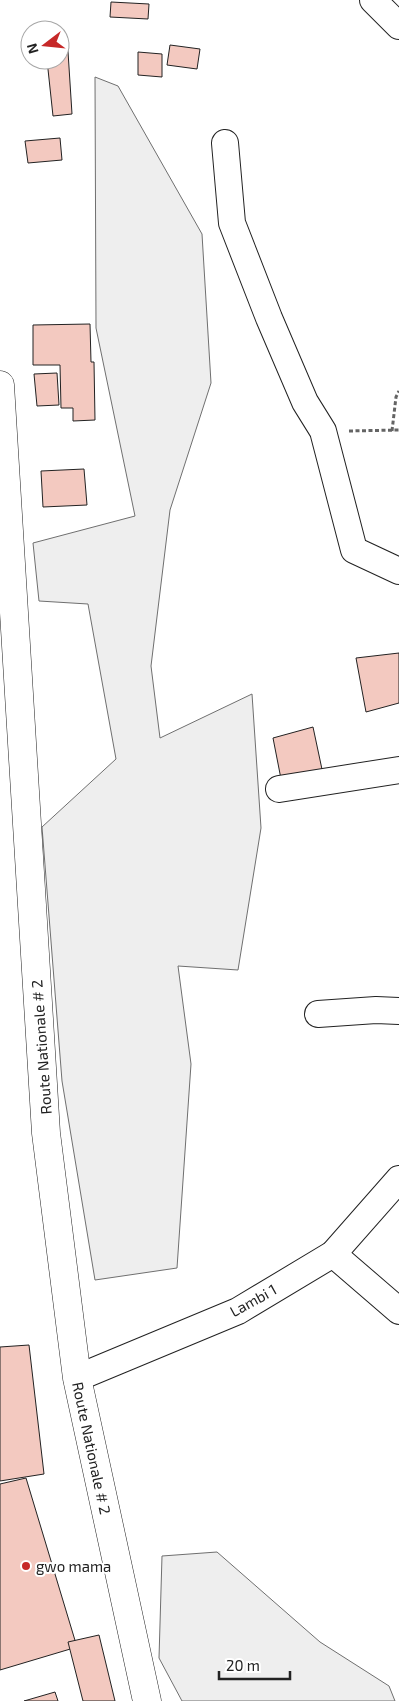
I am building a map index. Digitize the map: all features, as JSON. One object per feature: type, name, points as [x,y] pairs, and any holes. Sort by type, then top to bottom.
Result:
[{"type":"main road","name":"Route Nationale # 2","points":[[0,385],[46,1133],[77,1378],[147,1701]]},
{"type":"street","points":[[373,0],[399,26]]},
{"type":"street","points":[[225,143],[232,223],[269,318],[305,402],[323,431],[354,550],[399,571]]},
{"type":"street","points":[[279,789],[399,770]]},
{"type":"street","points":[[318,1014],[399,1010]]},
{"type":"street","name":"Lambi 1","points":[[77,1378],[238,1311],[333,1254],[399,1178]]},
{"type":"street","points":[[333,1254],[399,1311]]},
{"type":"path","points":[[392,430],[396,397],[399,391]]},
{"type":"path","points":[[323,431],[399,430]]},
{"type":"shaded area","points":[[95,77],[118,86],[202,234],[211,383],[170,510],[151,666],[160,738],[252,694],[261,828],[238,970],[178,966],[191,1064],[177,1268],[95,1280],[62,1081],[42,827],[116,759],[88,604],[39,601],[33,543],[135,516],[96,328]]},
{"type":"shaded area","points":[[217,1552],[320,1642],[389,1686],[395,1701],[182,1701],[159,1658],[162,1556]]},
{"type":"building","points":[[111,2],[149,4],[148,19],[110,17]]},
{"type":"building","points":[[170,45],[200,49],[197,69],[167,65]]},
{"type":"building","points":[[138,52],[162,54],[162,77],[138,75]]},
{"type":"building","points":[[48,70],[69,70],[72,114],[53,116]]},
{"type":"building","points":[[60,138],[62,160],[28,163],[25,141]]},
{"type":"building","points":[[90,324],[91,362],[94,362],[95,420],[73,421],[73,408],[61,408],[60,365],[33,365],[33,325]]},
{"type":"building","points":[[57,373],[59,405],[37,406],[34,374]]},
{"type":"building","points":[[84,469],[87,505],[43,507],[41,471]]},
{"type":"building","points":[[399,653],[399,703],[366,712],[356,658]]},
{"type":"building","points":[[313,727],[323,774],[282,784],[273,738]]},
{"type":"building","points":[[29,1345],[44,1474],[0,1481],[0,1347]]},
{"type":"building","name":"gwo mama","points":[[26,1478],[77,1647],[0,1670],[0,1484]]},
{"type":"building","points":[[99,1635],[115,1701],[83,1701],[68,1642]]},
{"type":"building","points":[[55,1692],[58,1701],[24,1701]]},
{"type":"place","name":"gwo mama","points":[[26,1566]]}]
